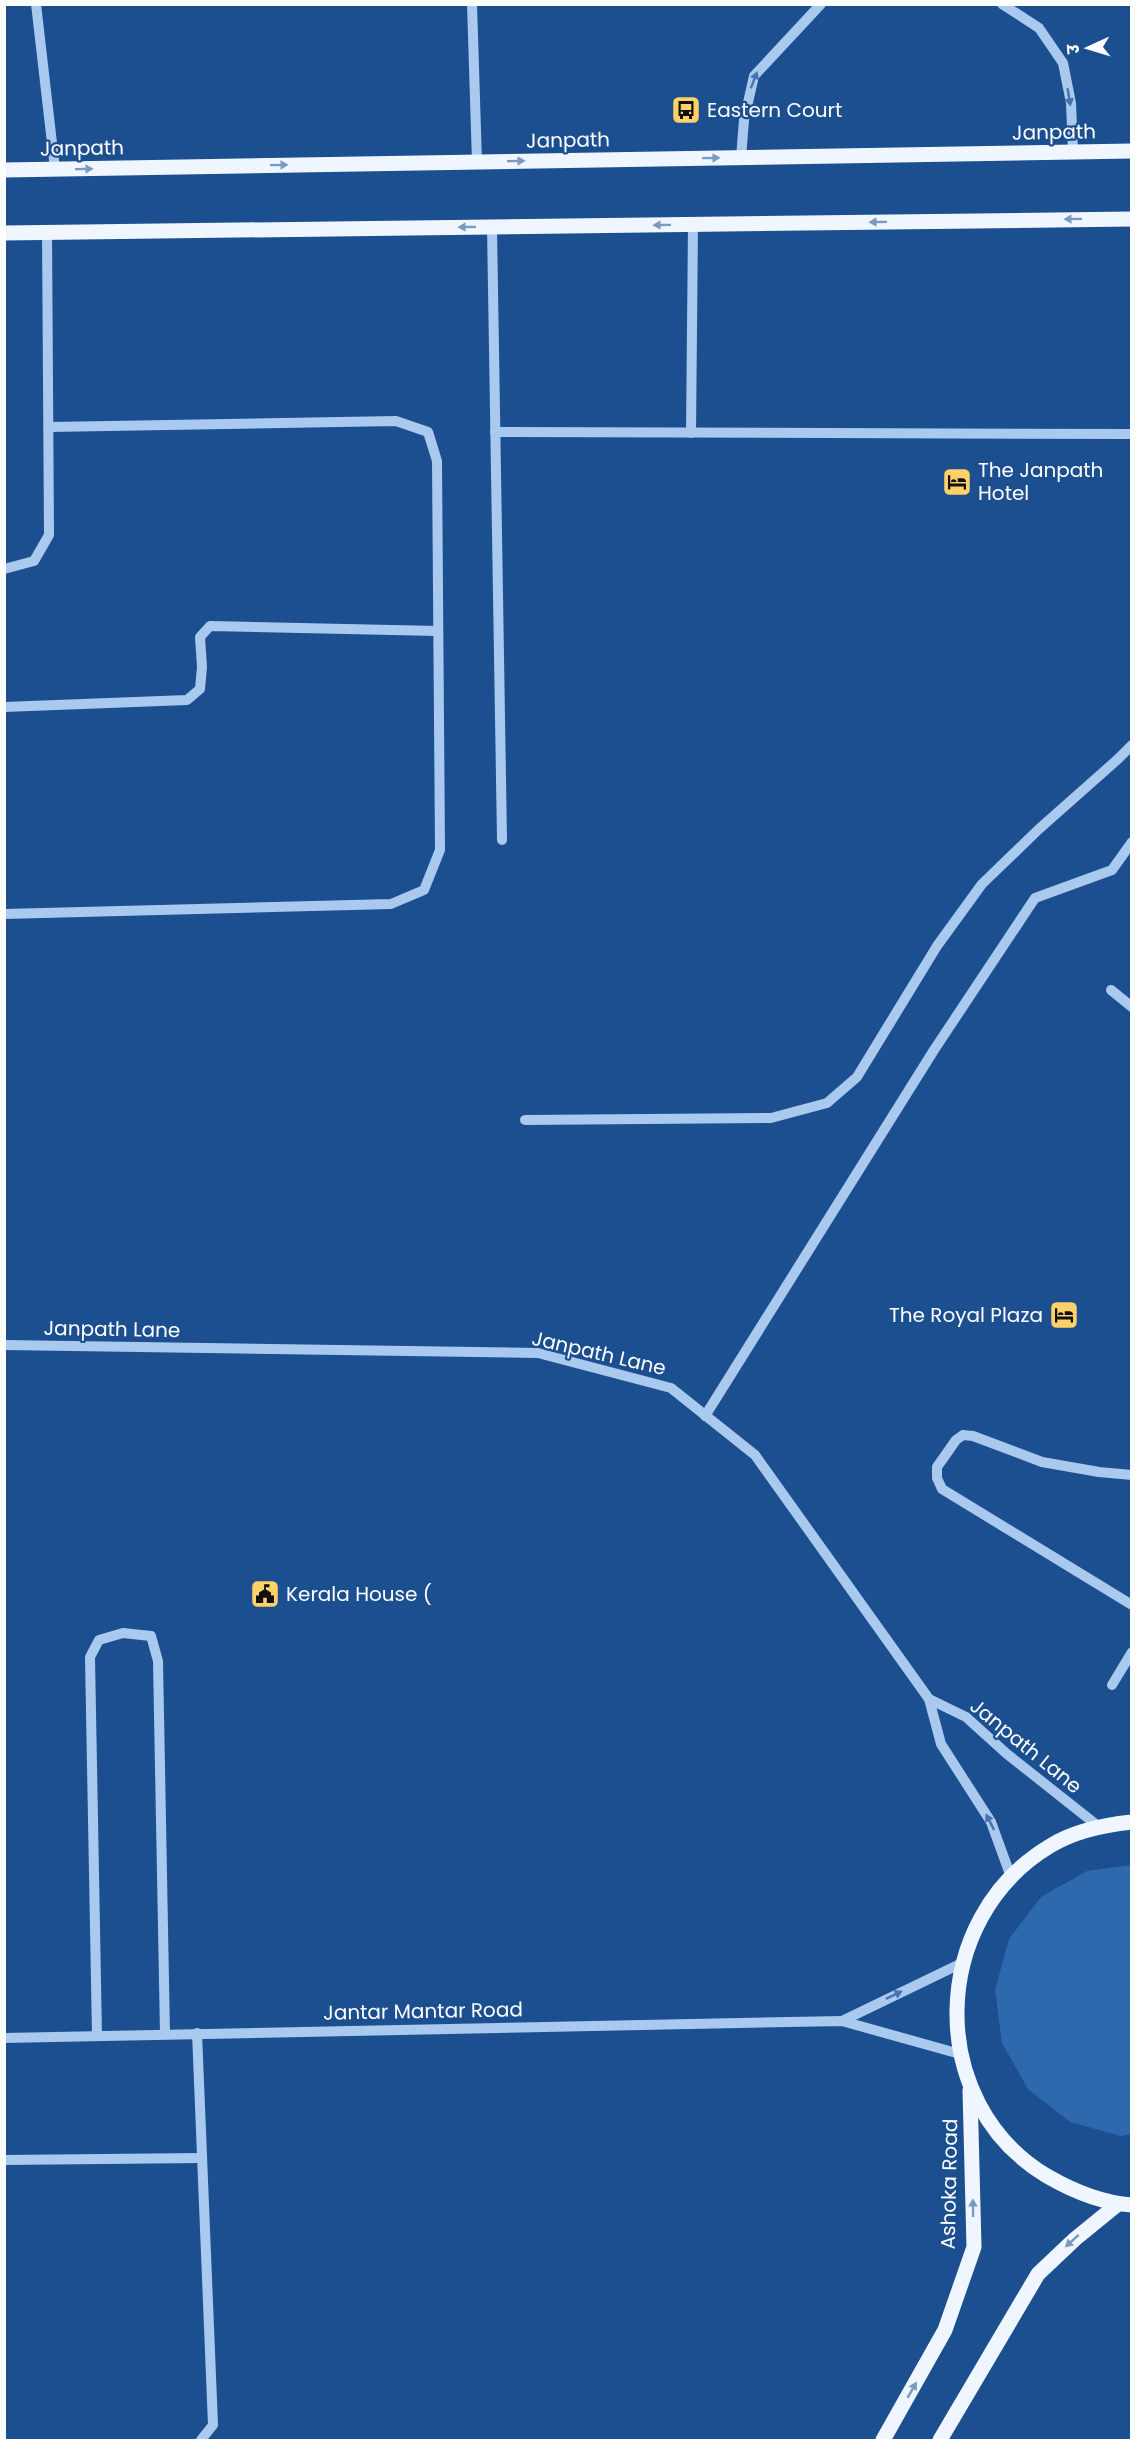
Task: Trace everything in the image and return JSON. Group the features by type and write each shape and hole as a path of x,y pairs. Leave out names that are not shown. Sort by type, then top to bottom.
{"main road":[{"name":"Janpath","path":"4,170 1131,151"},
{"path":"4,233 1131,219"},
{"path":"1125,2205 1071,2190 1029,2165 995,2131 970,2088 960,2054 955,2008 962,1963 981,1917 1011,1877 1050,1846 1098,1826 1131,1822"},
{"name":"Ashoka Road","path":"883,2440 945,2330 974,2247 970,2088"},
{"path":"940,2440 1038,2274 1074,2239 1125,2205"}],"street":[{"path":"36,4 55,169"},
{"path":"472,4 477,162"},
{"path":"741,158 744,120 754,76 821,4"},
{"path":"1002,4 1040,28 1063,63 1071,103 1073,153"},
{"path":"691,433 693,224"},
{"path":"492,227 502,840"},
{"path":"4,569 34,561 49,536 47,232"},
{"path":"4,914 390,904 424,890 440,850 437,461 428,432 396,421 48,427"},
{"path":"495,432 1131,434"},
{"path":"4,707 186,700 200,689 202,667 200,637 210,626 438,631"},
{"path":"525,1120 771,1118 827,1102 857,1077 937,946 982,884 1131,745"},
{"path":"705,1416 934,1050 1035,898 1112,870 1131,842"},
{"path":"1111,990 1131,1007"},
{"name":"Janpath Lane","path":"4,1345 538,1353 671,1388 755,1455 929,1699 940,1744 992,1822 1011,1877"},
{"path":"1131,1475 1042,1462 973,1436 963,1435 956,1440 937,1467 937,1478 942,1489 1131,1605"},
{"path":"97,2036 90,1658 99,1640 123,1633 151,1636 158,1661 165,2034"},
{"path":"1112,1684 1131,1652"},
{"name":"Janpath Lane","path":"929,1699 966,1717 1007,1754 1098,1826"},
{"name":"Jantar Mantar Road","path":"842,2020 962,1963"},
{"name":"Jantar Mantar Road","path":"4,2038 842,2020 960,2054"},
{"path":"197,2033 213,2425 201,2440"},
{"path":"4,2160 202,2158"}],"shaded area":[{"path":"1131,1865 1132,2134 1121,2136 1070,2122 1028,2089 1002,2043 995,1990 1009,1939 1041,1897 1087,1871"}],"place":[{"name":"Eastern Court","path":"686,110"},
{"name":"The Janpath Hotel","path":"957,482"},
{"name":"The Royal Plaza","path":"1064,1315"},
{"name":"Kerala House (","path":"265,1594"}]}
